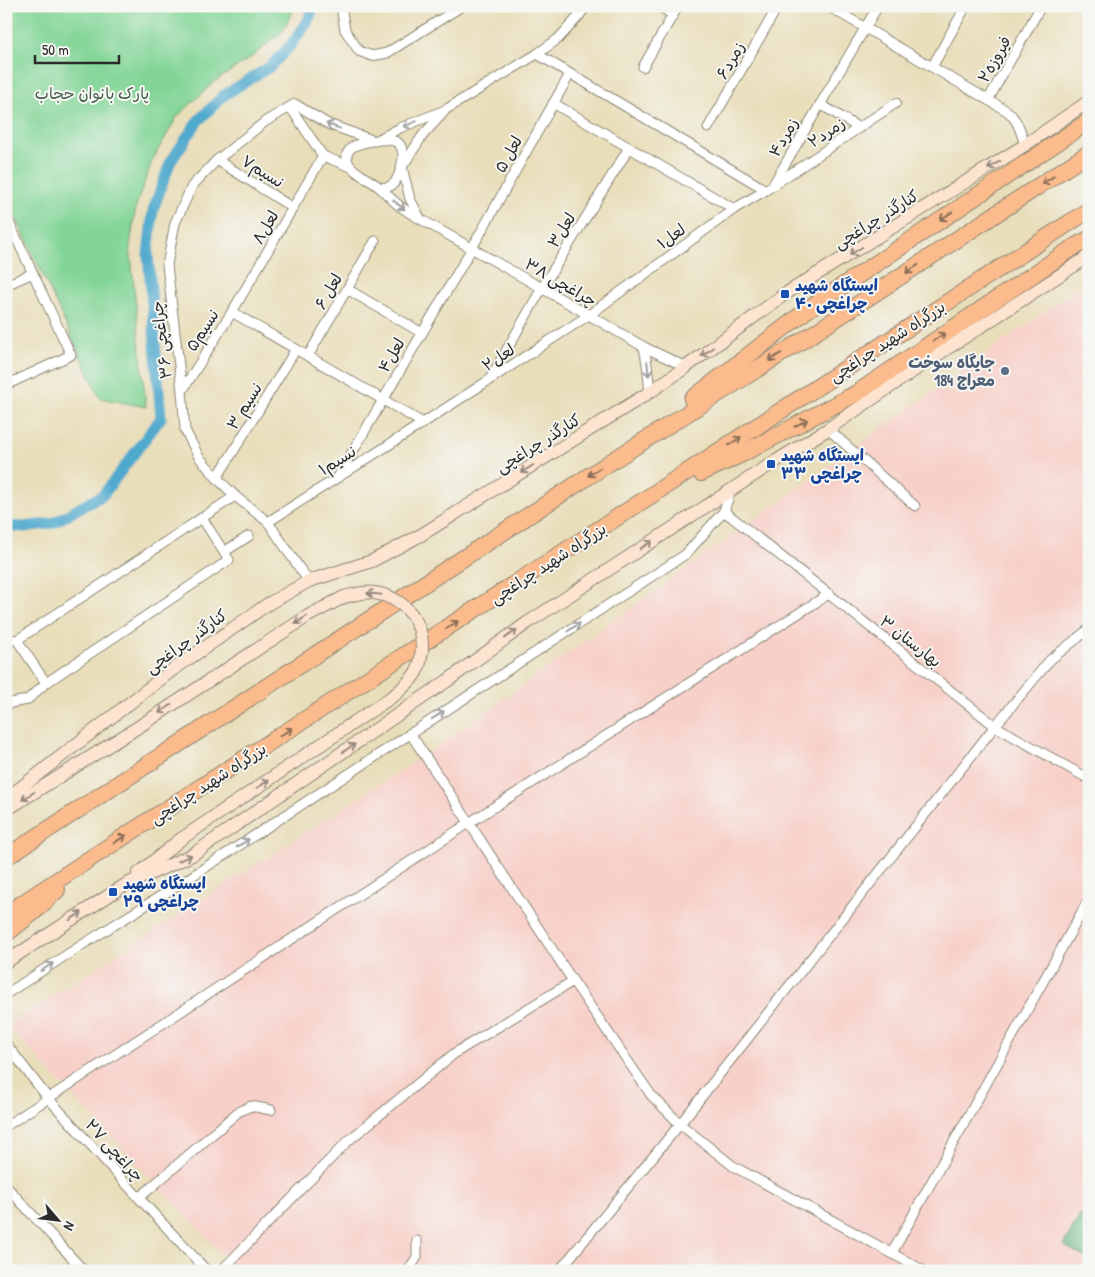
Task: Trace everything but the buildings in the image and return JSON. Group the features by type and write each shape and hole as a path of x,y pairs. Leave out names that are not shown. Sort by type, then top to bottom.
{"highway":[{"path":"612,461 811,307 1089,121"},
{"path":"6,857 612,461 811,335 1089,153"},
{"name":"بزرگراه شهید چراغچی","path":"6,914 1089,210"},
{"path":"647,498 742,454 857,392 1074,247 1089,239"},
{"path":"6,848 47,830"},
{"path":"6,934 35,911 88,860"}],"main road":[{"path":"1064,119 1089,101"},
{"name":"کنارگذر چراغچی","path":"6,799 171,670 268,604 309,581 372,561 421,535 650,392 785,294 1064,119 1089,113"},
{"path":"125,885 192,855 447,681 527,622 828,429 1089,255"},
{"path":"6,810 143,724 308,616 344,597 373,592 400,602 414,616 420,631 421,657 418,668 411,680 396,694 181,839 125,885 6,962"}],"street":[{"path":"342,12 345,30 359,51 372,56 387,53 462,6"},
{"path":"293,105 328,124 375,141 400,128 445,110 537,54 558,39 586,6"},
{"path":"643,67 676,10 659,6"},
{"name":"زمرد۶","path":"708,128 778,6"},
{"path":"828,6 1007,111 1020,126 1025,145"},
{"name":"زمرد۴","path":"769,188 878,6"},
{"path":"932,67 966,6"},
{"name":"فیروزه۲","path":"988,100 1041,6"},
{"path":"537,54 769,188"},
{"name":"لعل ۵","path":"472,248 570,74"},
{"path":"553,103 734,209"},
{"name":"زمرد۲","path":"769,188 896,103"},
{"path":"820,104 859,128"},
{"path":"293,105 323,156 351,167 379,187 386,188 397,180 402,167 403,150 400,145 390,140 355,144 348,151 347,159 351,167"},
{"name":"چراغچی ۳۶","path":"293,105 266,121 217,160 192,186 175,222 167,265 182,390 184,430 199,456 217,478 235,496 268,522 309,581"},
{"path":"422,220 410,199 402,167 422,135 445,110"},
{"name":"لعل۳","path":"488,381 542,288 629,148"},
{"name":"لعل۸","path":"232,312 323,156"},
{"name":"نسیم۷","path":"217,160 293,208"},
{"name":"چراغچی ۳۸","path":"379,187 397,204 422,220 644,347 686,367"},
{"name":"لعل۱","path":"589,315 734,209 769,188"},
{"path":"6,216 71,355 6,385"},
{"name":"لعل ۶","path":"308,356 375,241"},
{"name":"لعل۴","path":"337,478 472,248"},
{"path":"6,284 33,272"},
{"path":"347,289 422,333"},
{"path":"232,312 423,423"},
{"name":"نسیم۵","path":"182,390 232,312"},
{"name":"لعل۲","path":"423,423 589,315"},
{"path":"644,347 650,392"},
{"name":"نسیم ۳","path":"217,478 296,349"},
{"name":"نسیم۱","path":"268,522 423,423"},
{"path":"828,429 916,506"},
{"path":"6,994 180,884 686,554 724,511 732,490"},
{"path":"6,639 17,640 235,496"},
{"name":"بهارستان ۳","path":"724,511 995,726 1089,779"},
{"path":"8,702 27,700 46,683 229,560 202,518"},
{"path":"224,552 249,536"},
{"path":"6,1126 469,823 829,594"},
{"path":"559,1271 680,1124 995,726 1050,660 1089,629"},
{"path":"17,640 46,683"},
{"path":"410,733 573,981 651,1095 680,1124 733,1166 924,1271"},
{"path":"892,1253 1089,899"},
{"path":"220,1271 348,1141 447,1059 573,981"},
{"name":"چراغچی ۲۷","path":"6,1044 48,1098 207,1271"},
{"path":"139,1198 238,1112 251,1106 271,1110"},
{"path":"6,1186 84,1271"},
{"path":"408,1271 417,1257 417,1241"}],"shaded area":[{"path":"1089,280 1089,1271 238,1271 7,1026 434,749"}],"green space":[{"name":"پارک بانوان حجاب","path":"6,6 295,6 283,31 253,56 214,82 177,117 152,161 136,206 130,246 146,407 100,398 6,196"},
{"path":"1089,1200 1089,1260 1063,1245"}],"waterway":[{"path":"6,526 24,527 53,523 103,495 161,418 148,254 153,210 170,163 197,122 223,96 271,66 290,46 307,23 314,6"}],"place":[{"name":"ایستگاه شهید چراغچی ۴۰","path":"785,294"},
{"name":"جایگاه سوخت 184 معراج","path":"1005,371"},
{"name":"ایستگاه شهید چراغچی ۳۳","path":"771,464"},
{"name":"ایستگاه شهید چراغچی ۲۹","path":"113,892"}]}
